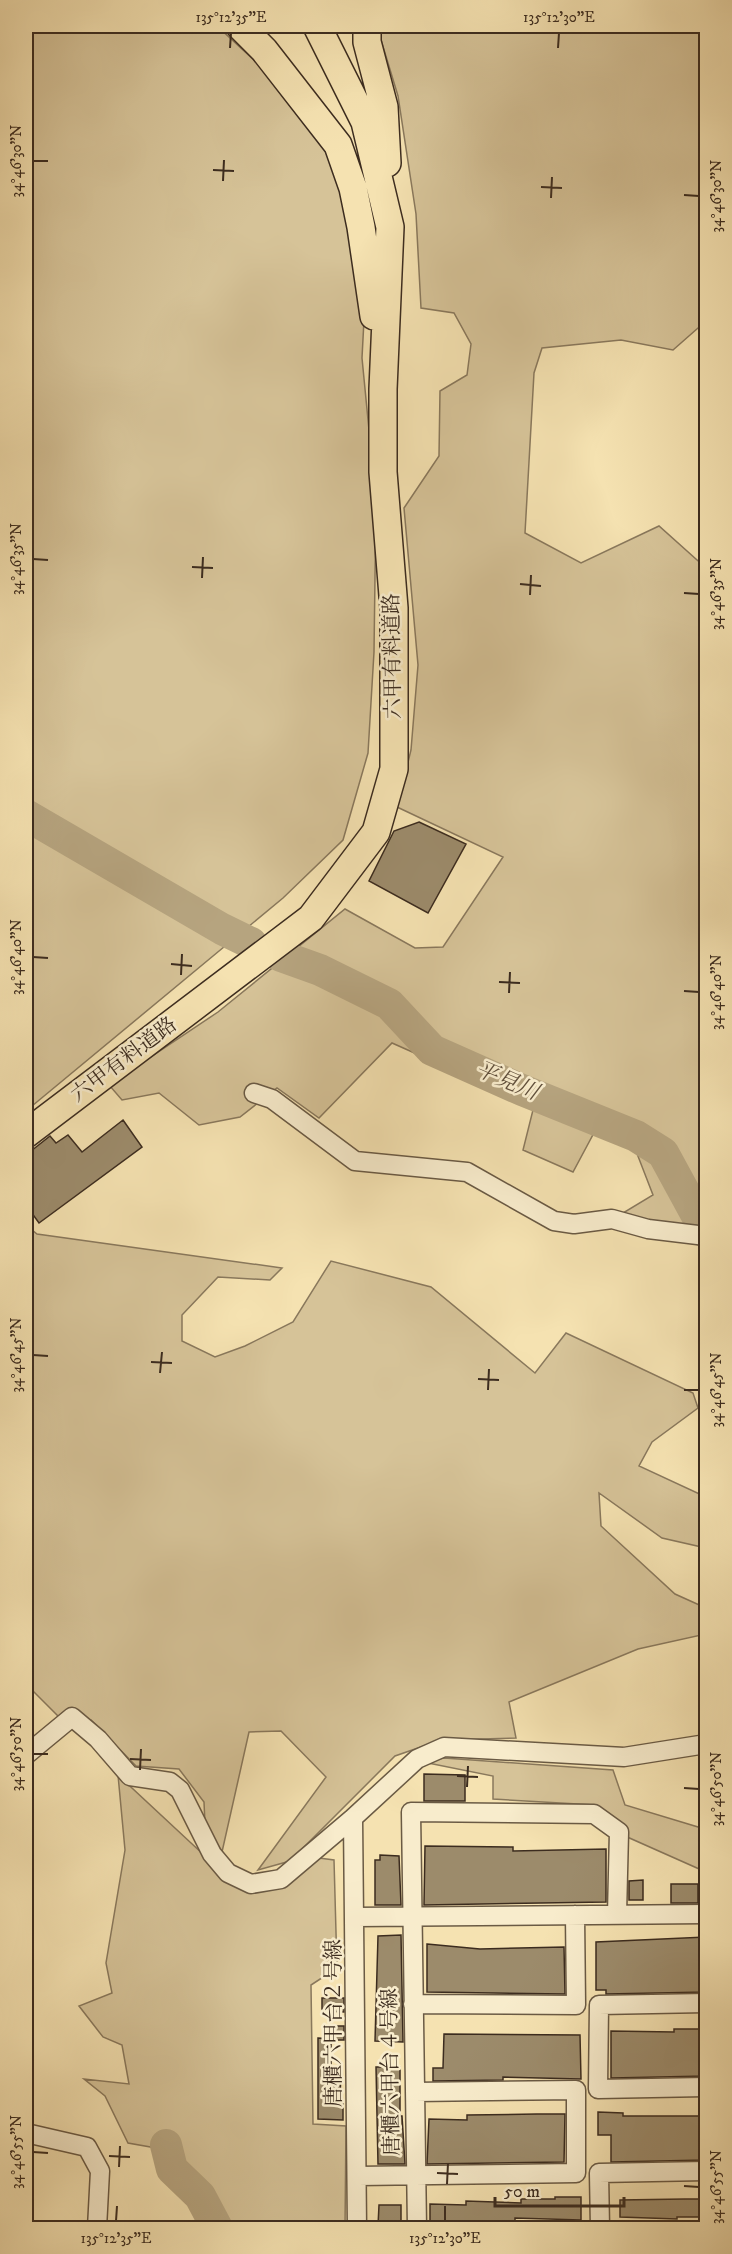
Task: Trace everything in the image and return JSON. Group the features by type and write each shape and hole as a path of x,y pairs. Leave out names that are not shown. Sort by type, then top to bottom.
{"main road":[{"path":"240,26 264,50 338,145 352,188 361,227 383,389"},
{"name":"六甲有料道路","path":"26,1134 311,918 376,832 394,769 394,608 383,472 383,389 390,227 365,122 317,26"},
{"path":"367,26 367,42 384,107 390,227"}],"street":[{"path":"254,1093 272,1099 354,1161 466,1172 554,1221 574,1224 612,1219 648,1229 704,1236"},
{"path":"26,1755 72,1716 98,1739 130,1776 170,1782 180,1790 212,1854 228,1873 251,1884 281,1879 353,1818 417,1759 444,1748 624,1757 706,1744"},
{"name":"唐櫃六甲台４号線","path":"417,2229 411,1812 594,1814 619,1832 617,1914"},
{"name":"唐櫃六甲台２号線","path":"353,1818 356,1917 357,2229"},
{"path":"356,1917 706,1914"},
{"path":"413,2004 576,2005 575,1915"},
{"path":"706,2003 599,2005 598,2089 706,2087"},
{"path":"358,2176 576,2173 576,2090 415,2092"},
{"path":"26,2133 87,2146 100,2171 97,2229"},
{"path":"600,2229 599,2173 706,2171"}],"shaded area":[{"path":"26,26 217,26 292,95 337,154 366,282 362,358 376,502 374,652 368,753 343,840 283,898 26,1111"},
{"path":"379,26 706,26 706,321 673,350 621,340 542,348 534,373 525,533 581,563 659,526 706,568 706,1240 618,1216 653,1195 636,1151 595,1131 573,1172 523,1150 534,1106 392,1043 319,1118 277,1088 240,1117 199,1125 159,1093 122,1100 109,1085 218,1012 345,909 415,948 443,947 503,857 397,807 411,750 418,665 404,508 439,456 440,391 467,375 471,344 454,313 421,308 416,214 398,96 378,30"},
{"path":"26,1225 37,1234 282,1268 270,1280 218,1277 182,1315 182,1341 215,1357 245,1346 293,1322 331,1261 431,1287 535,1373 566,1333 693,1393 698,1408 652,1442 639,1466 706,1497 706,1548 662,1538 599,1493 601,1526 675,1594 706,1608 706,1634 638,1649 509,1702 516,1738 441,1740 395,1756 290,1861 258,1870 326,1777 281,1731 249,1732 222,1852 205,1824 204,1802 179,1769 136,1766 91,1720 59,1717 26,1684"},
{"path":"444,1758 613,1770 625,1805 698,1827 706,1833 706,1872 625,1836 595,1805 493,1799 493,1776 423,1762"},
{"path":"118,1775 220,1870 258,1889 319,1858 334,1860 337,1968 311,1985 313,2124 346,2126 345,2228 223,2228 222,2222 196,2183 174,2162 156,2148 128,2143 105,2096 84,2079 129,2084 122,2045 103,2037 79,2006 112,1993 106,1963 125,1850"}],"building":[{"path":"419,822 466,844 428,913 369,881 394,831"},
{"path":"123,1120 142,1147 39,1223 26,1205 26,1155 50,1136 56,1143 68,1135 82,1152"},
{"path":"424,1774 465,1775 465,1801 424,1801"},
{"path":"425,1846 513,1847 513,1851 606,1849 606,1902 424,1905"},
{"path":"380,1855 399,1856 401,1905 375,1905 375,1860 380,1860"},
{"path":"643,1880 643,1900 629,1900 629,1881"},
{"path":"671,1884 698,1884 698,1903 671,1903"},
{"path":"401,1935 403,2042 375,2041 378,1936"},
{"path":"706,1937 706,1992 606,1994 606,1990 596,1990 596,1942"},
{"path":"427,1944 480,1949 564,1947 565,1994 427,1992"},
{"path":"322,1998 344,1998 344,2012 322,2011"},
{"path":"332,2026 344,2026 344,2040 331,2040"},
{"path":"674,2029 706,2029 706,2076 611,2078 611,2031 674,2032"},
{"path":"444,2034 580,2035 581,2079 503,2077 503,2080 433,2081 433,2068 443,2068"},
{"path":"318,2038 331,2039 331,2066 341,2066 340,2103 343,2103 343,2120 318,2119"},
{"path":"376,2067 400,2067 400,2116 402,2116 405,2164 378,2164"},
{"path":"598,2112 623,2113 623,2116 706,2116 706,2160 611,2162 611,2135 598,2135"},
{"path":"565,2114 564,2162 427,2164 429,2119 467,2120 467,2115"},
{"path":"555,2197 581,2197 581,2220 515,2218 515,2221 457,2221 457,2227 430,2227 430,2204 466,2205 466,2201 521,2203 521,2199 555,2199"},
{"path":"706,2199 706,2217 677,2217 677,2219 620,2217 620,2200"},
{"path":"379,2205 401,2205 401,2226 378,2226"}],"waterway":[{"name":"平見川","path":"26,815 222,929 251,943"},
{"name":"平見川","path":"281,956 320,970 389,1004 432,1050 522,1090 636,1136 663,1153 706,1232"},
{"path":"166,2145 172,2169 200,2196 217,2228"}]}
